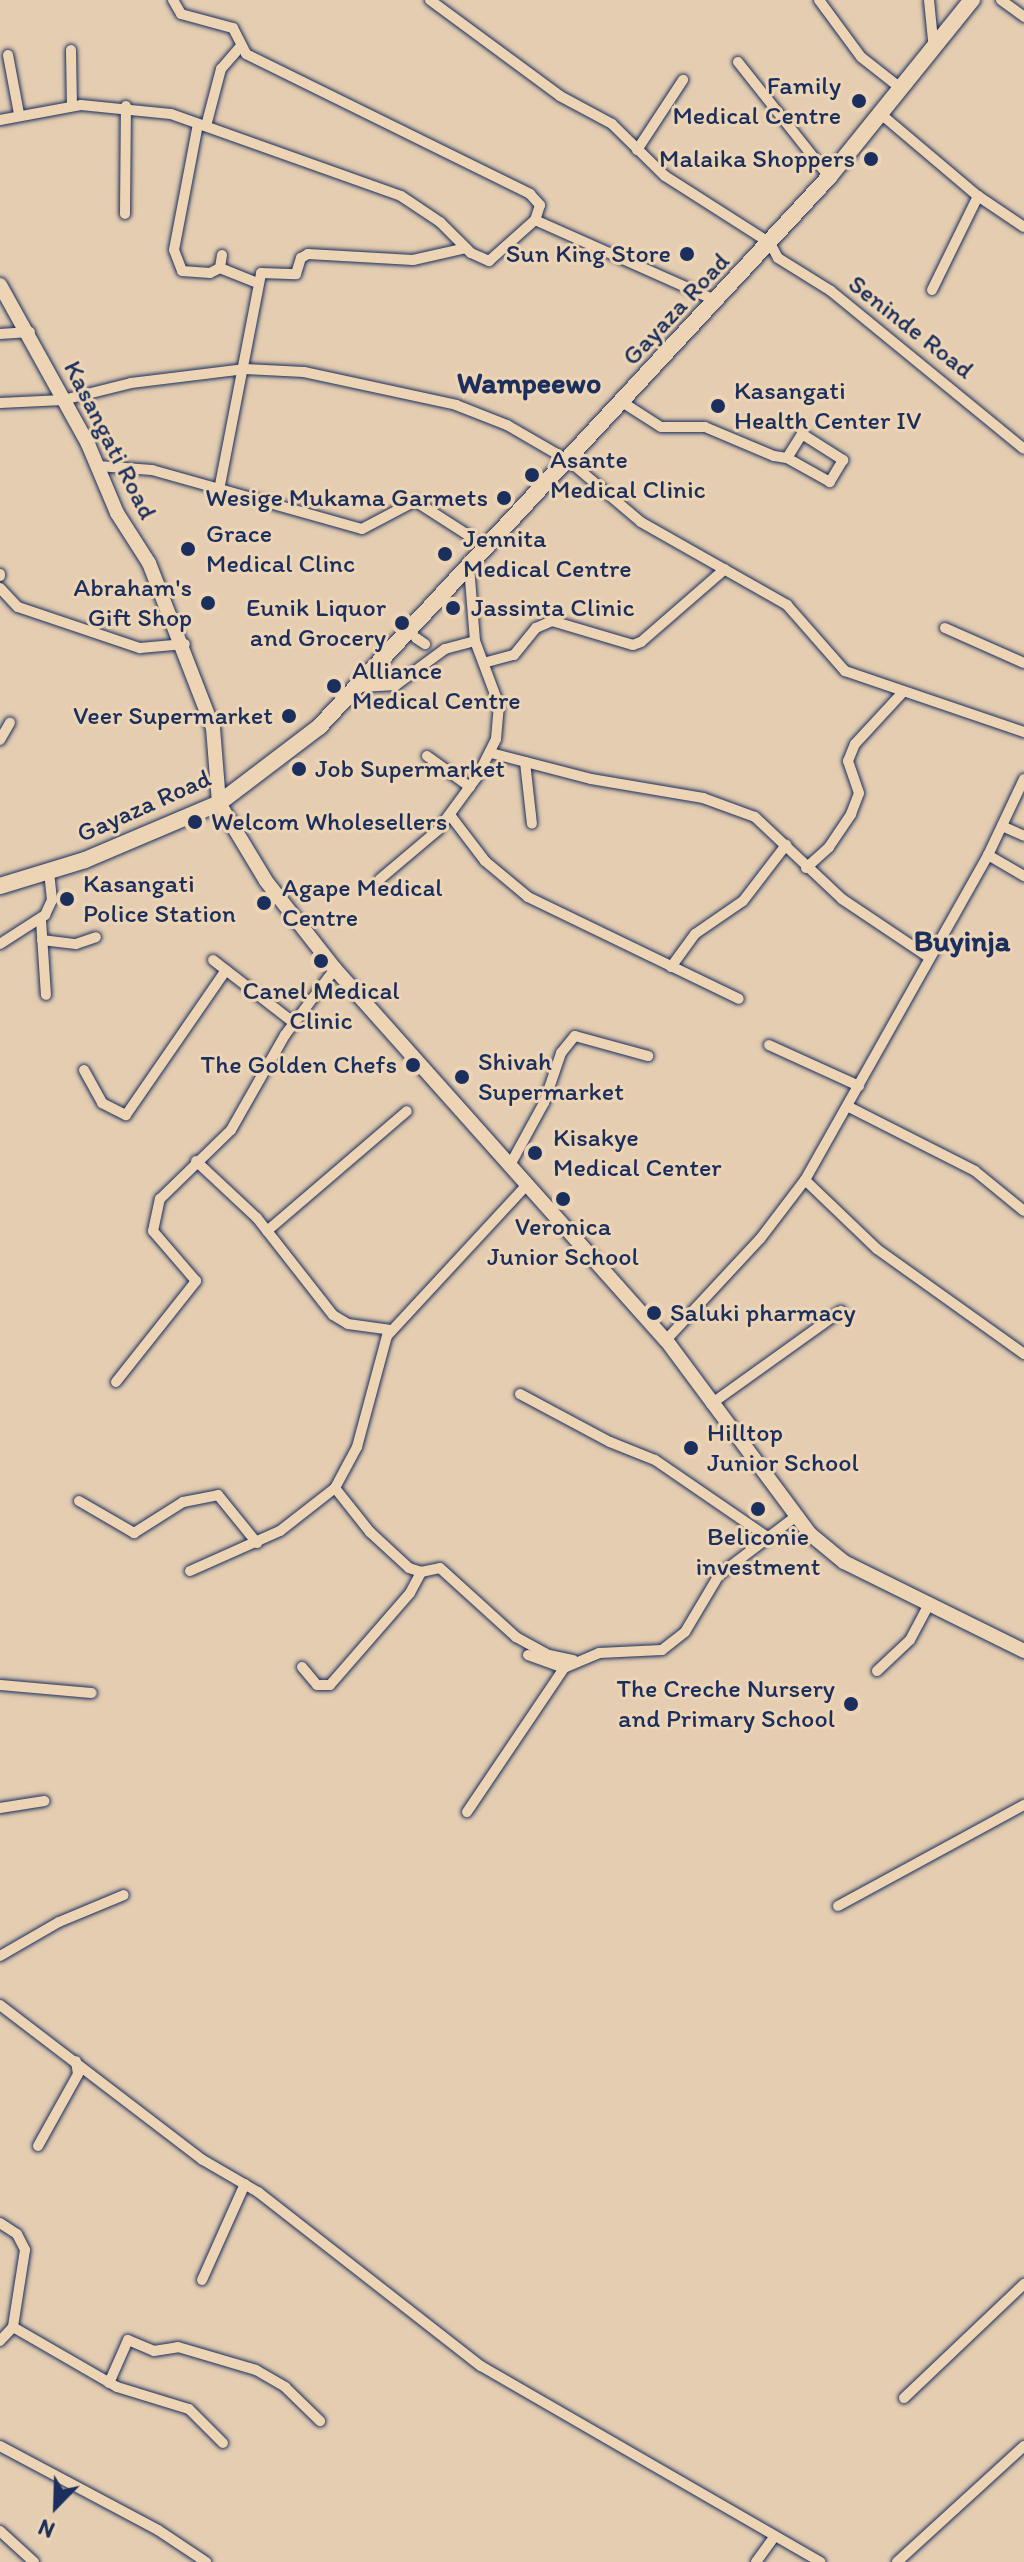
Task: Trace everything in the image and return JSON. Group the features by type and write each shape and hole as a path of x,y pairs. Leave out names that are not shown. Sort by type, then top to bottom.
{"main road":[{"name":"Gayaza Road","path":"0,886 49,871 219,803 299,744 359,687 770,243 903,90 972,0"}],"street":[{"path":"0,120 72,106 126,106 202,125 401,196 440,222 481,259 496,260 514,235 535,220 540,205 530,194 239,48 233,28 181,14 173,0"},
{"name":"Seninde Road","path":"430,0 560,96 612,124 637,150 690,194 770,243 778,258 831,291 1024,449"},
{"path":"819,0 861,57 903,90"},
{"path":"929,0 934,50"},
{"path":"1001,0 1024,17"},
{"path":"239,48 221,69 202,125 174,250 182,271 220,268 255,282"},
{"path":"71,50 72,106"},
{"path":"8,55 19,114"},
{"path":"738,62 829,177"},
{"path":"637,150 683,80"},
{"path":"125,214 126,106"},
{"path":"882,115 978,196 1024,227"},
{"path":"932,290 978,196"},
{"path":"535,220 717,301"},
{"path":"219,490 245,369 255,282 266,271 296,274 301,258 308,254 413,260 466,248"},
{"path":"220,268 222,255"},
{"name":"Kasangati Road","path":"0,285 30,332 185,644 213,728 219,803"},
{"path":"0,334 30,332"},
{"path":"0,403 63,400 131,383 245,369 304,372 456,405 507,425 569,461 641,522 787,605 845,671 1024,732"},
{"path":"622,402 661,427 705,427 748,449 787,458 830,482 843,460 802,434 787,458"},
{"path":"98,466 152,470 362,529 415,501 471,537"},
{"path":"380,879 450,815 491,753 500,721 487,662 475,641 469,566"},
{"path":"487,662 514,655 536,628 552,621 633,645 641,642 725,569"},
{"path":"0,588 18,607 140,648 185,644"},
{"path":"945,628 1024,663"},
{"path":"359,687 396,685 445,649 475,641"},
{"path":"806,868 829,847 851,814 859,793 848,761 855,744 903,692"},
{"path":"0,740 10,723"},
{"path":"491,753 703,798 755,817 806,868 927,956"},
{"path":"427,756 470,787"},
{"path":"525,762 532,824"},
{"path":"666,1340 760,1239 805,1180 849,1107 927,956 988,855 1024,779"},
{"path":"219,803 266,881 335,969 666,1340 795,1517 844,1562 1024,1651"},
{"path":"450,815 485,861 528,897 739,999"},
{"path":"1002,826 1024,836"},
{"path":"671,967 695,934 743,901 786,845"},
{"path":"988,855 1024,876"},
{"path":"0,944 41,920 52,900 49,871"},
{"path":"41,920 46,995"},
{"path":"42,940 76,944 96,937"},
{"path":"213,960 293,1022"},
{"path":"116,1382 194,1288 195,1276 158,1238 153,1219 160,1199 245,1110 293,1022 335,969"},
{"path":"84,1070 102,1103 126,1115 226,970"},
{"path":"510,1165 544,1103 561,1053 575,1036 648,1056"},
{"path":"769,1045 859,1086"},
{"path":"849,1107 975,1171 1024,1211"},
{"path":"267,1231 407,1111"},
{"path":"196,1161 267,1231 333,1315 348,1324 391,1330"},
{"path":"805,1180 877,1249 1024,1354"},
{"path":"190,1571 257,1543 335,1488 357,1447 374,1369 391,1330 528,1184"},
{"path":"711,1404 841,1311"},
{"path":"520,1394 610,1442 655,1460 769,1538"},
{"path":"335,1488 370,1532 421,1572 440,1568 516,1637 568,1664"},
{"path":"79,1501 134,1533 183,1502 218,1495 257,1543"},
{"path":"528,1655 568,1664 599,1653 662,1650 685,1632 719,1575 795,1517"},
{"path":"302,1667 317,1685 330,1685 410,1593 421,1572"},
{"path":"877,1671 910,1640 928,1606"},
{"path":"467,1812 568,1664"},
{"path":"0,1685 92,1693"},
{"path":"0,1808 44,1801"},
{"path":"838,1906 1024,1805"},
{"path":"0,1956 59,1922 124,1895"},
{"path":"0,2005 203,2160 245,2184 481,2366 820,2562"},
{"path":"38,2146 78,2074 76,2061"},
{"path":"202,2280 245,2184"},
{"path":"0,2223 17,2234 25,2250 13,2327 0,2341"},
{"path":"904,2398 1024,2284"},
{"path":"13,2327 109,2383 189,2409 223,2443"},
{"path":"109,2383 128,2340 154,2351 178,2347 256,2370 285,2387 320,2421"},
{"path":"0,2446 158,2530 206,2562"},
{"path":"897,2562 1024,2446"},
{"path":"0,2531 34,2562"},
{"path":"756,2562 775,2536"}],"place":[{"name":"Family Medical Centre","path":"859,101"},
{"name":"Malaika Shoppers","path":"871,159"},
{"name":"Sun King Store","path":"687,254"},
{"name":"Kasangati Health Center IV","path":"718,406"},
{"name":"Asante Medical Clinic","path":"532,475"},
{"name":"Wesige Mukama Garmets","path":"504,498"},
{"name":"Grace Medical Clinc","path":"188,549"},
{"name":"Jennita Medical Centre","path":"445,554"},
{"name":"Abraham's Gift Shop","path":"208,603"},
{"name":"Jassinta Clinic","path":"453,608"},
{"name":"Eunik Liquor and Grocery","path":"402,623"},
{"name":"Alliance Medical Centre","path":"334,686"},
{"name":"Veer Supermarket","path":"289,716"},
{"name":"Job Supermarket","path":"299,769"},
{"name":"Welcom Wholesellers","path":"195,822"},
{"name":"Kasangati Police Station","path":"67,899"},
{"name":"Agape Medical Centre","path":"264,903"},
{"name":"Canel Medical Clinic","path":"321,961"},
{"name":"The Golden Chefs","path":"413,1065"},
{"name":"Shivah Supermarket","path":"462,1077"},
{"name":"Kisakye Medical Center","path":"535,1153"},
{"name":"Veronica Junior School","path":"563,1199"},
{"name":"Saluki pharmacy","path":"654,1313"},
{"name":"Hilltop Junior School","path":"691,1448"},
{"name":"Beliconie investment","path":"758,1509"},
{"name":"The Creche Nursery and Primary School","path":"851,1704"}],"district":[{"name":"Wampeewo","path":"529,383"},
{"name":"Buyinja","path":"962,941"}]}
